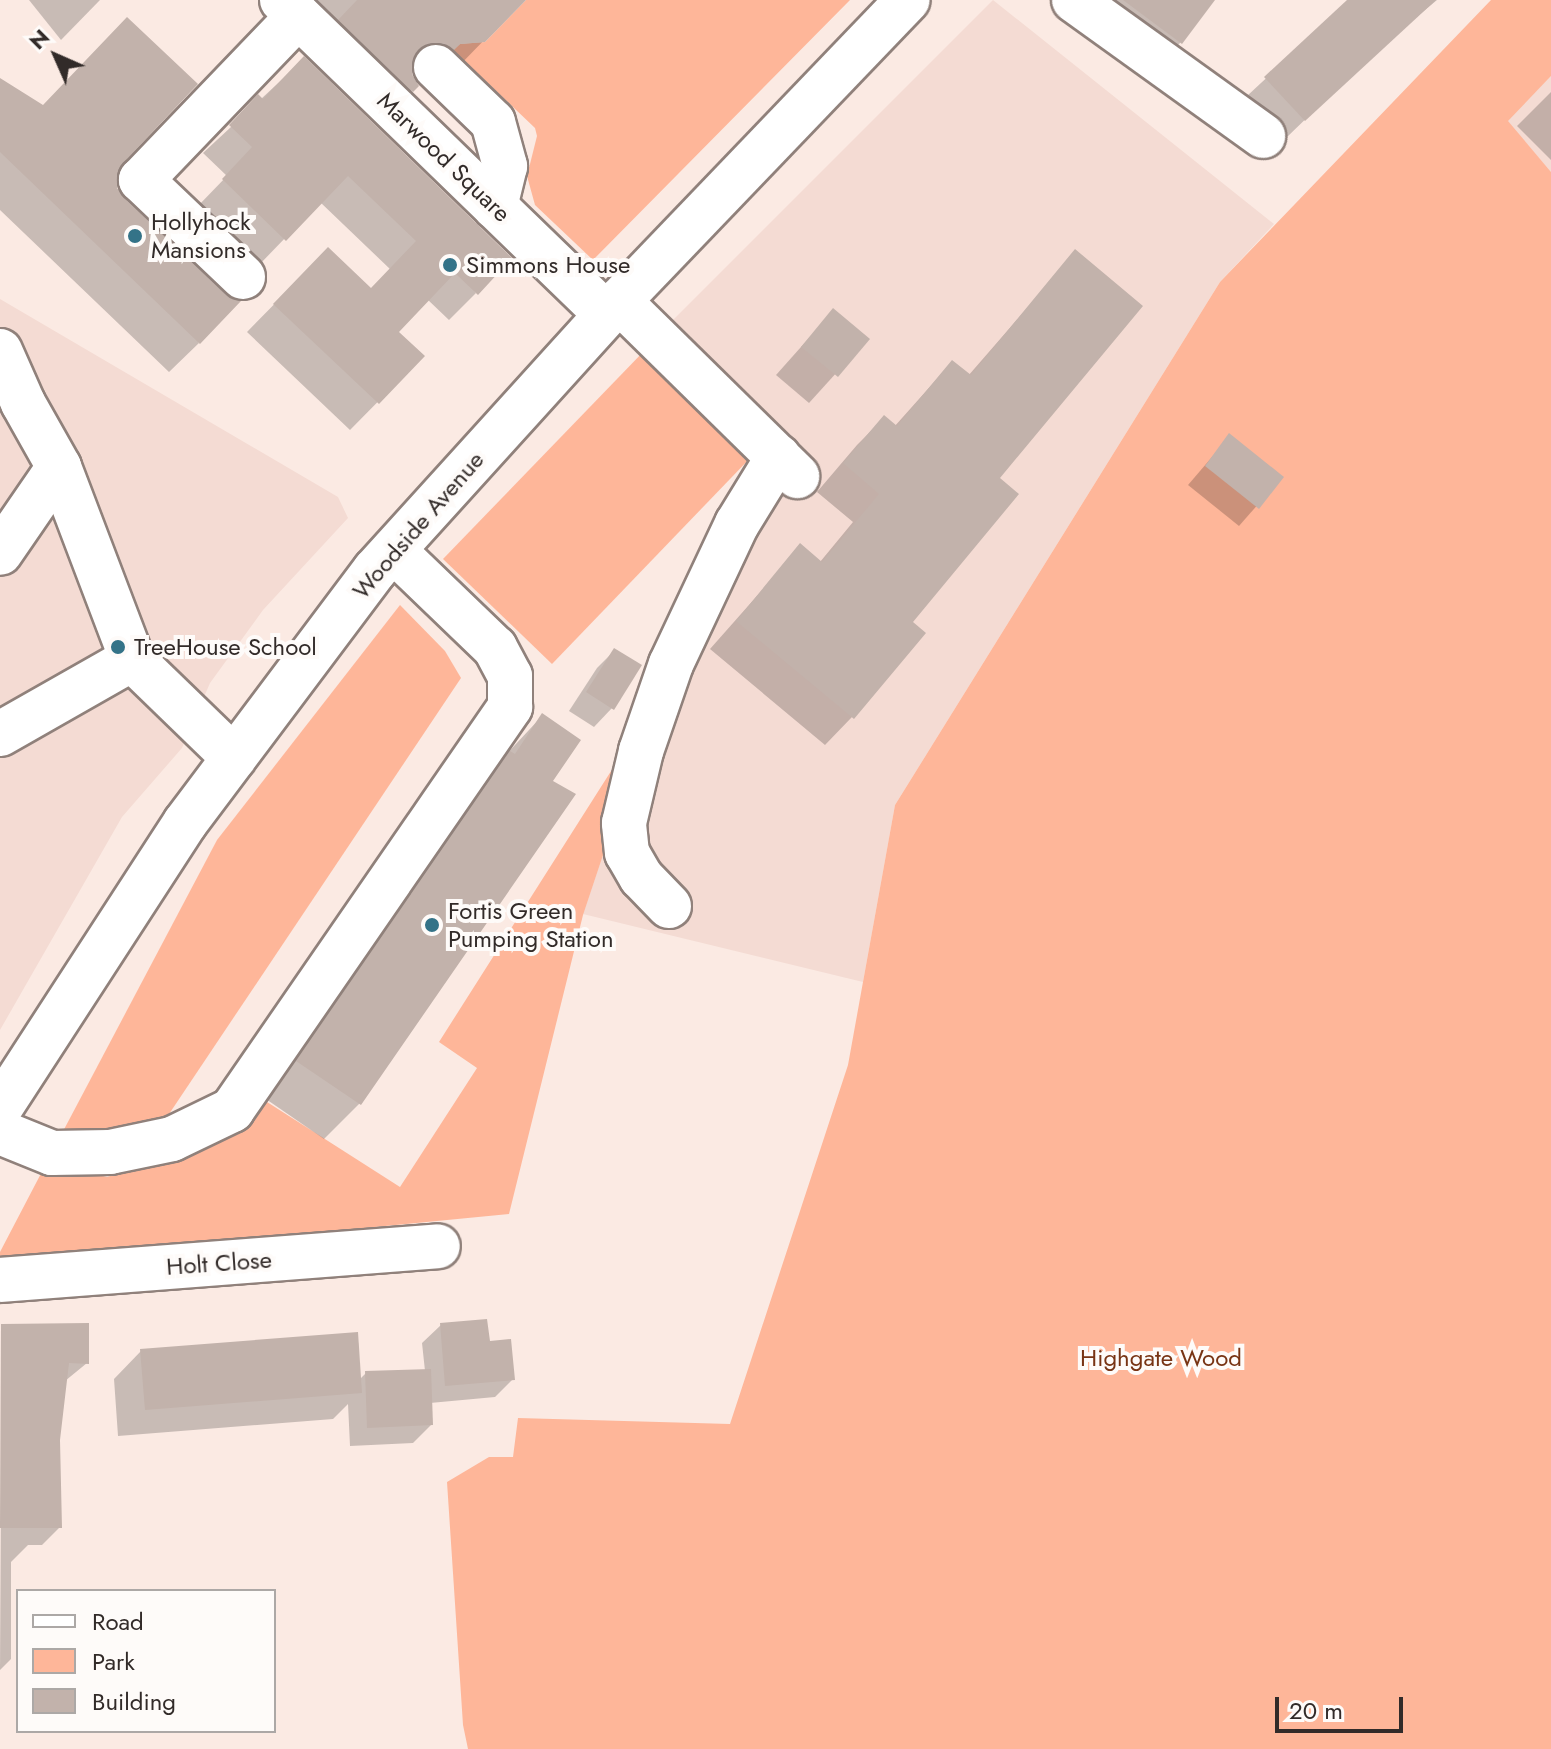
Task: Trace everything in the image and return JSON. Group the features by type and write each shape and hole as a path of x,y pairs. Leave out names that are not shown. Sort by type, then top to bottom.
{"street":[{"name":"Woodside Avenue","path":"0,1108 185,823 393,550 612,308 908,0"},
{"path":"1074,0 1263,136"},
{"name":"Marwood Square","path":"290,8 495,207 788,466 737,524 671,664 641,751 624,823 627,853 641,877 669,906"},
{"path":"243,277 141,180 290,8"},
{"path":"436,67 493,122 505,166 495,207"},
{"path":"0,351 23,403 59,467 132,659 234,758"},
{"path":"0,553 59,467"},
{"path":"0,1132 52,1153 110,1152 172,1139 232,1110 510,707 510,676 495,648 393,550"},
{"path":"0,734 132,659"},
{"name":"Holt Close","path":"0,1280 438,1246"}],"shaded area":[{"path":"993,0 1274,224 1220,282 895,805 863,982 583,914 653,705 755,453 656,337"},
{"path":"1551,76 1551,172 1507,121"},
{"name":"TreeHouse School","path":"0,299 338,497 348,518 263,610 210,683 182,748 122,817 0,1030"}],"green space":[{"path":"526,0 850,0 593,260 535,205 527,176 537,136 535,128 453,50 460,44 485,42"},
{"name":"Highgate Wood","path":"1491,0 1551,0 1551,76 1508,121 1551,172 1551,1749 468,1749 463,1725 447,1482 489,1457 513,1457 518,1418 730,1424 848,1065 895,805 1220,282"},
{"path":"646,349 756,452 552,664 443,559"},
{"path":"400,605 445,651 461,678 157,1132 60,1137 217,840"},
{"path":"653,705 583,915 509,1214 27,1261 0,1259 0,1252 47,1162 107,1177 183,1154 228,1134 267,1102 400,1187 477,1068 439,1042"}],"building":[{"path":"357,0 526,0 485,42 460,44 454,50 443,43 430,43 419,49 412,62 412,75 419,86 413,92 338,20"},
{"path":"1123,0 1215,0 1182,44"},
{"path":"1347,0 1436,0 1305,121 1264,77"},
{"name":"Hollyhock Mansions","path":"127,17 198,84 123,163 117,175 117,188 226,295 241,301 200,344 0,152 0,78 43,105"},
{"path":"304,56 512,258 478,295 455,273 399,332 425,356 379,404 273,304 328,247 371,288 416,241 348,176 286,241 222,179 252,147 229,125 258,94 263,99"},
{"path":"1075,249 1143,306 1000,478 1019,494 913,622 926,633 854,719 736,621 800,543 822,562 879,494 843,463 884,415 897,426 952,360 971,375"},
{"path":"833,308 870,339 838,377 801,347"},
{"path":"1229,433 1284,477 1259,509 1205,466"},
{"path":"614,648 642,665 614,710 586,692"},
{"name":"Fortis Green Pumping Station","path":"542,713 581,740 553,781 576,794 361,1105 296,1061 510,751 515,754"},
{"path":"487,1319 490,1341 511,1339 515,1380 445,1386 440,1323"},
{"path":"89,1323 89,1364 69,1363 60,1440 62,1528 0,1528 1,1324"},
{"path":"358,1332 362,1393 145,1410 140,1349"},
{"path":"431,1369 433,1425 367,1428 365,1371"}],"place":[{"name":"Hollyhock Mansions","path":"135,236"},
{"name":"Simmons House","path":"450,265"},
{"name":"TreeHouse School","path":"118,647"},
{"name":"Fortis Green Pumping Station","path":"432,925"}]}
